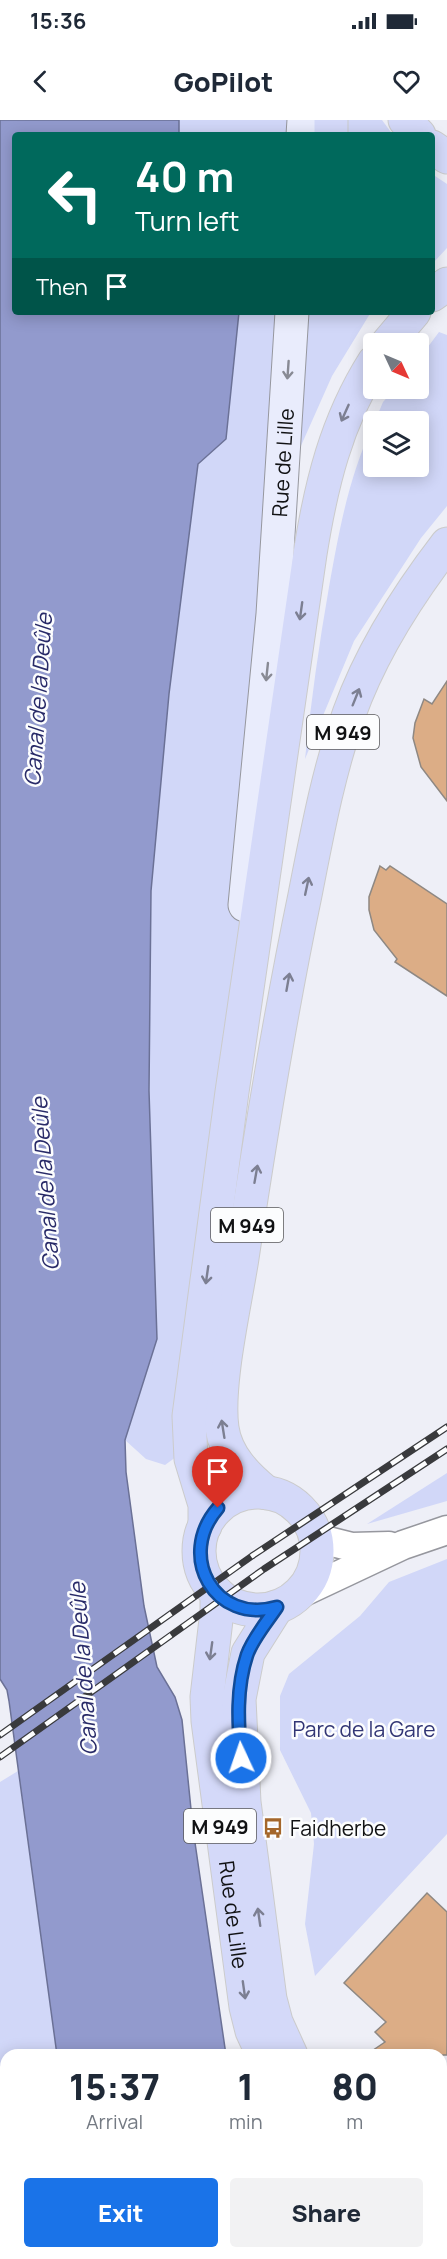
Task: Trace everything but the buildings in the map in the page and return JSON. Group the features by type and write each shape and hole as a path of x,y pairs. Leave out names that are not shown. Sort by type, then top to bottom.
{"main road":[{"path":"405,120 416,132"},
{"path":"435,294 447,284"},
{"path":"396,333 411,315"},
{"path":"232,1092 318,501 339,428 363,379"},
{"name":"M 949","path":"267,1492 251,1480 233,1457 226,1443 221,1414 224,1378 245,1237 295,943 331,771 349,713 364,677 396,618 447,544"},
{"name":"M 949","path":"205,1526 205,1505 191,1459 189,1416 232,1092"},
{"path":"267,1492 285,1498 301,1510 316,1538 317,1556 313,1572 288,1600 261,1610 230,1603 217,1593 206,1579 200,1561 200,1543 205,1526 226,1502 246,1493 267,1492"},
{"name":"Rue de Lille","path":"217,1593 207,1697 208,1721 217,1807 246,2007 252,2031 260,2049"},
{"name":"Rue de Lille","path":"288,1600 248,1653 239,1699 239,1735 244,1803 270,1999 276,2022 288,2049"}],"street":[{"name":"Rue de Lille","path":"232,1092 238,974 273,614 292,315"},
{"path":"288,1600 403,1545 447,1530"},
{"path":"316,1538 352,1547 403,1545"}],"green space":[{"path":"179,120 304,120 303,132 179,132"},
{"path":"348,120 382,120 391,132 348,132"},
{"path":"435,176 447,184 447,248 435,261"},
{"path":"239,315 292,315 232,1092 203,1182 176,1457 165,1465 146,1459 125,1440 131,1413 149,1091 151,891 169,694 198,464 226,439"},
{"path":"303,315 369,315 332,376 292,466"},
{"path":"439,332 447,335 447,506 421,538 354,641 305,759 329,587 341,524 363,448 363,477 429,477 429,411 379,411 386,399 429,399 429,346"},
{"path":"447,1473 447,1501 367,1524"},
{"name":"Parc de la Gare","path":"447,1559 447,1834 315,1976 305,1924 314,1844 311,1813 280,1750 280,1696 289,1674 360,1616 389,1582"},
{"path":"18,1771 56,2049 0,2049 0,1782"}],"water":[{"name":"Canal de la Deûle","path":"0,120 179,120 179,132 12,132 12,315 239,315 226,439 198,464 169,694 151,891 149,1091 157,1339 125,1440 126,1472 144,1606 157,1667 175,1697 182,1720 193,1829 225,2049 56,2049 9,1701 7,1690 0,1679"}],"railway":[{"path":"0,1735 252,1556 447,1427"},
{"path":"0,1757 264,1569 447,1449"}],"place":[{"name":"Faidherbe","path":"273,1828"}],"route":[{"path":"218,1508 205,1526 200,1543 200,1561 206,1579 217,1593 237,1606 253,1610 277,1607 248,1653 242,1673 239,1699 241,1758"}]}
